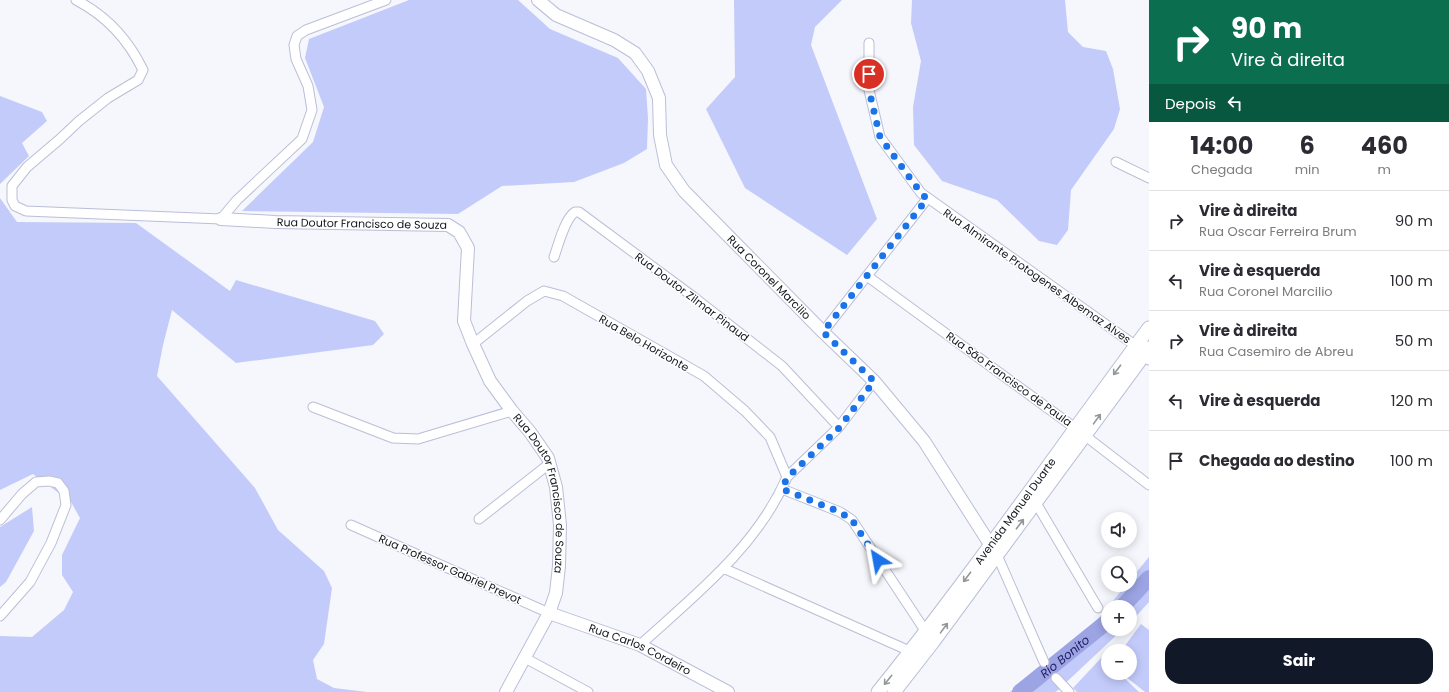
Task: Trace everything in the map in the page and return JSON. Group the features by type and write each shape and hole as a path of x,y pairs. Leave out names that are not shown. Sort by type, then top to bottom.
{"main road":[{"name":"Avenida Manuel Duarte","path":"878,692 916,654 930,637 1080,432 1144,353 1149,328"},
{"name":"Avenida Manuel Duarte","path":"994,550 1036,503 1080,432"},
{"name":"Avenida Manuel Duarte","path":"894,692 916,654"}],"street":[{"name":"Rua Doutor Francisco de Souza","path":"76,0 104,17 118,30 143,70 138,80 108,98 79,121 27,167 12,186 12,200 15,206 26,211 274,222 448,225 459,232 468,248 464,320 490,381 512,411 530,432 548,458 556,487 560,525 559,566 556,593 549,613 506,692"},
{"path":"221,219 236,200 302,140 312,110 308,86 296,59 294,45 297,36 306,30 376,2 386,0"},
{"name":"Rua Coronel Marcilio","path":"538,0 556,15 614,40 636,53 648,71 659,98 660,135 666,164 684,191 823,332 874,381 924,440 994,550 1044,662"},
{"name":"Rua Almirante Protogenes Albemaz Alves","path":"869,43 869,90 880,137 921,193 927,199 1144,353"},
{"path":"1116,162 1149,178"},
{"path":"823,332 927,199"},
{"name":"Rua Doutor Zilmar Pinaud","path":"554,257 567,222 572,213 579,212 695,298 782,366 840,427"},
{"name":"Rua São Francisco de Paula","path":"867,276 1080,432 1149,485"},
{"name":"Rua Belo Horizonte","path":"473,344 527,301 544,291 563,296 704,376 745,411 770,437 787,478"},
{"path":"640,646 723,568 757,529 782,489 787,478 840,427 874,381"},
{"path":"313,407 392,438 418,439 512,411"},
{"path":"479,519 549,464"},
{"path":"0,520 22,494 36,482 49,481 58,483 64,491 66,505 50,543 30,582 0,616"},
{"path":"782,489 840,512 852,520 930,637"},
{"path":"1036,503 1098,608"},
{"name":"Rua Professor Gabriel Prevot","path":"351,525 549,613"},
{"path":"723,568 916,654"},
{"name":"Rua Carlos Cordeiro","path":"549,613 640,646 728,692"},
{"path":"525,658 588,692"},
{"path":"1056,678 1068,692"}],"shaded area":[{"path":"409,0 518,0 550,29 618,58 646,89 648,118 647,149 624,163 574,182 502,186 458,214 242,211 313,142 324,107 305,58 309,39"},
{"path":"734,0 842,0 815,27 811,45 877,219 847,255 745,188 706,109 735,77"},
{"path":"912,0 1065,0 1068,32 1083,47 1106,51 1113,69 1120,109 1114,129 1071,190 1068,230 1057,245 1039,241 997,200 942,181 914,145 913,107 921,61 911,23"},
{"path":"0,96 42,112 47,121 22,143 29,156 0,184"},
{"path":"0,198 17,222 136,223 230,291 236,280 375,321 384,334 373,345 236,363 172,310 157,376 255,488 278,530 324,571 332,588 324,644 313,660 317,679 334,688 367,692 0,692 0,636 32,637 64,610 73,592 62,575 62,555 80,518 71,502 33,474 0,490"},
{"path":"32,507 34,531 6,582 0,587 0,527"},
{"path":"1149,557 1149,602 1137,615 1137,600 1114,600 1120,592 1137,592 1137,572"},
{"path":"1101,616 1101,636 1116,636 1107,644 1101,644 1101,650 1057,691 1010,692 1095,623"},
{"path":"1141,624 1149,630 1149,692 1145,692 1130,680 1137,680 1137,644 1126,644 1132,636 1137,636 1137,629"},
{"path":"1101,658 1101,680 1126,680 1139,692 1077,692 1073,688"}],"waterway":[{"name":"Rio Bonito","path":"1129,600 1149,578"},
{"name":"Rio Bonito","path":"1020,692 1101,627"}],"route":[{"path":"869,74 869,90 880,137 927,199 823,332 874,381 840,427 787,478 782,489 848,516 878,560"}]}
